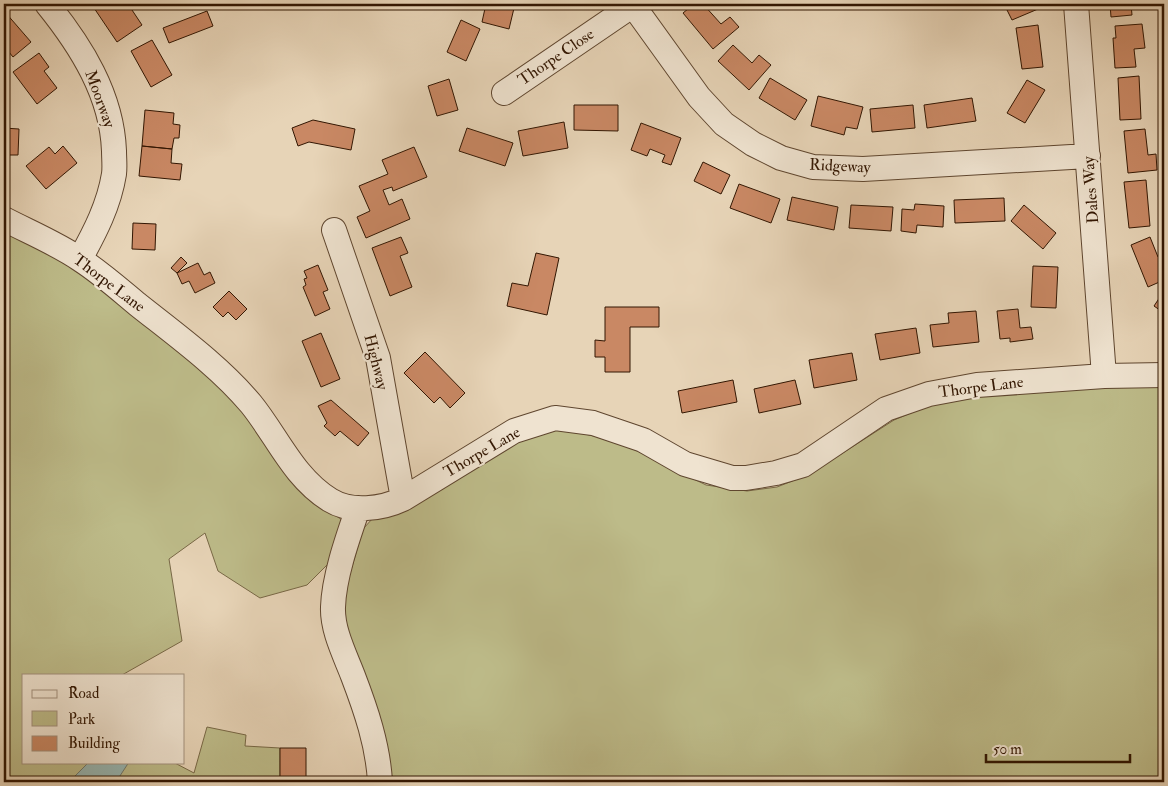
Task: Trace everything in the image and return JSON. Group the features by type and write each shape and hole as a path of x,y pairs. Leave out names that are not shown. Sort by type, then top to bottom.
{"street":[{"name":"Moorway","path":"47,4 84,56 103,97 113,131 114,173 103,216 80,259"},
{"name":"Ridgeway","path":"632,4 699,97 724,124 753,144 782,158 813,167 862,169 1088,156"},
{"name":"Thorpe Close","path":"504,93 632,4"},
{"name":"Dales Way","path":"1076,4 1104,376"},
{"name":"Thorpe Lane","path":"4,219 80,259 167,327 220,372 251,404 288,459 313,486 330,501 358,508 389,505 403,499 514,430 555,418 593,423 643,440 685,464 732,478 746,478 776,473 803,465 886,409 929,394 977,385 1104,376 1164,374"},
{"name":"Highway","path":"334,230 378,358 403,499"},
{"path":"358,508 345,550 333,608 339,639 370,723 380,782"}],"green space":[{"path":"4,230 77,267 204,358 319,504 342,520 331,561 307,585 260,598 218,571 205,533 169,559 182,641 124,674 22,674 22,764 177,764 194,773 207,727 246,735 245,746 280,748 280,782 4,782"},
{"path":"1103,383 1164,387 1164,782 399,782 389,773 343,623 347,584 363,529 373,518 521,436 557,428 617,441 706,485 747,491 777,487 810,474 894,420 930,405 981,396"}],"water":[{"path":"87,764 128,764 116,782 69,782"}],"building":[{"path":"93,4 128,4 142,25 117,42"},
{"path":"486,4 515,4 509,29 482,22"},
{"path":"694,4 703,4 721,24 730,17 739,27 713,49 683,13"},
{"path":"1004,4 1036,4 1038,9 1012,20"},
{"path":"1110,4 1131,4 1132,15 1111,17"},
{"path":"207,11 213,26 169,43 163,28"},
{"path":"5,12 31,42 13,57 4,46"},
{"path":"461,20 480,29 466,61 447,52"},
{"path":"1142,24 1145,48 1134,49 1136,67 1115,68 1113,38 1116,38 1115,26"},
{"path":"1038,25 1043,67 1022,69 1016,28"},
{"path":"152,40 172,75 151,87 131,51"},
{"path":"733,45 752,63 759,55 771,65 749,90 718,61"},
{"path":"39,53 49,67 44,71 57,88 37,104 13,72"},
{"path":"1139,76 1141,119 1120,120 1118,78"},
{"path":"770,78 807,100 795,120 759,98"},
{"path":"449,79 458,110 437,116 428,86"},
{"path":"1027,80 1045,90 1025,123 1007,113"},
{"path":"818,96 863,107 857,129 846,127 844,135 811,126"},
{"path":"972,98 976,121 927,128 924,105"},
{"path":"574,105 618,105 618,131 574,130"},
{"path":"913,105 915,128 872,132 870,109"},
{"path":"145,110 174,113 173,124 180,125 179,138 174,138 172,149 142,146"},
{"path":"313,120 355,129 351,150 309,142 298,146 292,128"},
{"path":"564,122 568,148 523,156 518,131"},
{"path":"641,123 681,138 671,165 662,162 665,155 650,149 647,156 631,150"},
{"path":"4,128 19,129 18,155 4,155"},
{"path":"467,128 513,143 505,166 459,151"},
{"path":"1145,129 1148,155 1156,154 1157,170 1128,173 1124,131"},
{"path":"63,146 77,163 46,189 26,166 49,147 55,154"},
{"path":"142,146 172,149 171,163 182,164 180,180 139,176"},
{"path":"414,147 427,177 393,191 392,187 383,190 389,205 402,199 410,219 366,238 357,217 370,211 359,186 388,174 382,160"},
{"path":"703,162 730,175 721,194 694,181"},
{"path":"1146,180 1150,226 1129,228 1124,182"},
{"path":"739,184 780,199 771,223 730,208"},
{"path":"792,197 838,207 834,230 787,220"},
{"path":"1004,198 1005,221 955,223 954,200"},
{"path":"915,204 944,206 943,227 917,225 916,233 901,231 902,209 914,210"},
{"path":"851,205 893,207 891,231 849,228"},
{"path":"1024,205 1056,233 1043,249 1011,221"},
{"path":"133,223 156,224 155,250 132,249"},
{"path":"401,237 408,253 400,256 412,287 390,296 372,248"},
{"path":"1150,237 1158,257 1164,255 1164,280 1148,287 1131,245"},
{"path":"536,253 559,258 547,315 507,306 512,283 528,286"},
{"path":"181,257 187,263 177,273 171,268"},
{"path":"198,263 204,275 210,272 215,283 195,293 189,281 182,284 177,273"},
{"path":"318,265 328,290 323,292 330,309 315,316 303,287 306,285 304,279 307,278 304,271"},
{"path":"1033,266 1058,267 1056,308 1031,307"},
{"path":"229,291 247,309 236,320 228,312 223,317 213,307"},
{"path":"1164,291 1164,313 1154,306"},
{"path":"605,307 659,307 659,327 630,327 630,372 605,372 605,357 595,357 595,340 605,341"},
{"path":"1018,309 1020,328 1031,327 1033,339 1010,342 1010,338 1000,339 997,311"},
{"path":"976,311 979,342 933,347 930,325 949,323 948,313"},
{"path":"916,328 920,353 880,360 875,334"},
{"path":"321,333 340,379 321,387 302,341"},
{"path":"425,352 465,393 450,408 440,397 434,403 404,373"},
{"path":"852,353 857,380 814,388 809,360"},
{"path":"733,380 737,402 682,413 678,391"},
{"path":"795,380 801,404 759,413 754,389"},
{"path":"331,400 369,433 358,446 340,431 335,436 324,426 327,423 318,406"},
{"path":"280,748 306,748 306,782 280,782"}]}
